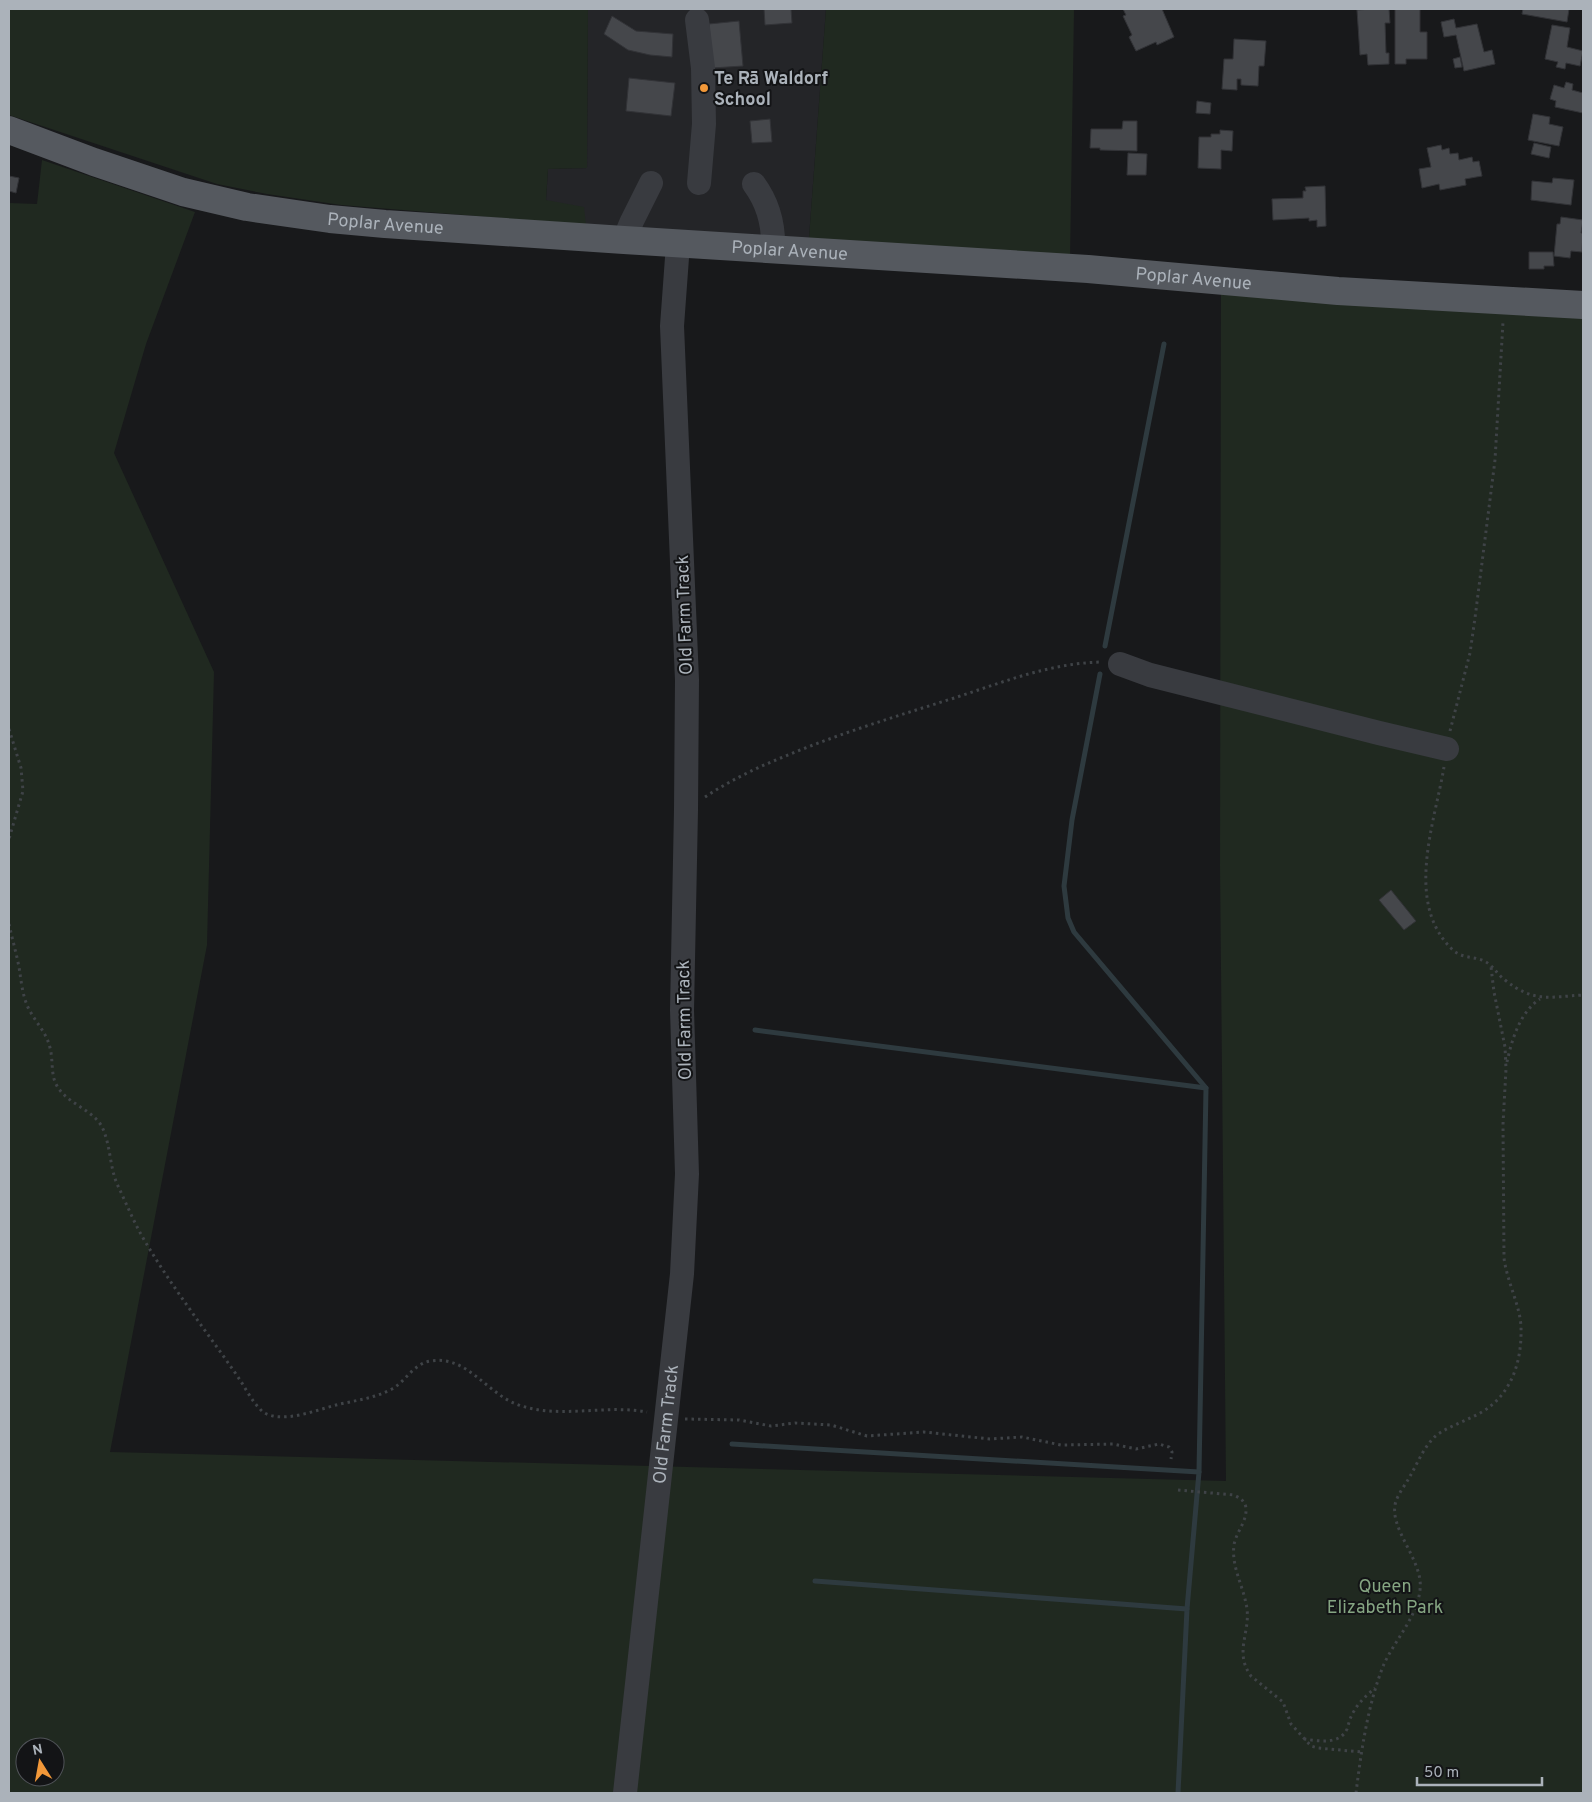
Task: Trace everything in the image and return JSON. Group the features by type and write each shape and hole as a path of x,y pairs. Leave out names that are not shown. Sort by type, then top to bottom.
{"main road":[{"name":"Poplar Avenue","path":"9,130 148,181 218,201 330,219 678,244 1088,269 1338,291 1583,305"}],"street":[{"path":"698,20 703,68 704,124 699,183"},
{"path":"624,240 651,183"},
{"path":"754,184 763,195 771,220 774,231 773,249"},
{"name":"Old Farm Track","path":"625,1793 682,1274 687,1174 682,1010 687,680 672,326 678,244"},
{"path":"1120,664 1150,675 1447,749"}],"path":[{"path":"1504,301 1495,460 1475,618 1470,653 1450,728 1431,824 1425,870 1433,920 1454,951 1461,956 1487,962 1515,988 1528,996 1541,998 1583,996"},
{"path":"686,810 710,793 754,770 819,742 865,725 964,695 1015,676 1088,662 1120,664"},
{"path":"9,729 21,768 23,792 9,839"},
{"path":"9,924 26,1003 47,1040 56,1084 67,1098 92,1116 103,1128 112,1173 145,1241 205,1333 260,1409 265,1413 280,1417 294,1415 373,1397 400,1384 422,1363 436,1360 458,1363 500,1395 516,1404 534,1409 566,1411 588,1409 637,1410 685,1419 739,1420 771,1426 795,1423 831,1425 867,1436 924,1432 990,1439 1022,1437 1062,1445 1113,1444 1136,1449 1159,1444 1169,1447 1172,1452 1171,1459"},
{"path":"1356,1793 1362,1752 1376,1687 1391,1650 1414,1610 1419,1597 1420,1578 1395,1517 1396,1501 1429,1443 1446,1430 1483,1411 1495,1402 1514,1376 1518,1364 1521,1326 1504,1258 1503,1124 1506,1069 1505,1047 1491,967"},
{"path":"1506,1069 1510,1051 1525,1013 1532,1004 1541,998"},
{"path":"1178,1490 1234,1495 1244,1503 1246,1516 1236,1538 1234,1553 1235,1565 1247,1610 1243,1643 1245,1663 1251,1676 1283,1702 1291,1724 1311,1746 1362,1752"},
{"path":"1303,1739 1328,1740 1342,1737 1358,1703 1376,1687"}],"shaded area":[{"name":"Te Rā Waldorf School","path":"588,9 826,9 809,238 586,225 546,200 548,169 587,168"}],"green space":[{"path":"9,9 588,9 587,168 548,169 546,200 584,207 586,225 341,205 267,194 217,184 9,115"},
{"path":"826,9 1074,9 1070,259 809,238"},
{"name":"Queen Elizabeth Park","path":"42,160 195,212 146,344 114,453 214,672 207,945 110,1452 1226,1481 1220,866 1221,271 1583,295 1583,1793 9,1793 9,203 37,204"}],"building":[{"path":"764,9 791,9 792,23 765,25"},
{"path":"1123,9 1162,9 1174,37 1157,45 1156,42 1136,51 1129,37 1132,35 1123,16 1126,15"},
{"path":"1389,9 1390,23 1385,23 1386,53 1389,53 1389,64 1368,65 1367,54 1360,55 1357,10"},
{"path":"1395,9 1420,9 1420,32 1427,32 1427,59 1406,59 1406,64 1395,64"},
{"path":"1523,9 1569,9 1567,22 1522,14"},
{"path":"612,16 636,31 673,34 672,57 628,50 604,34"},
{"path":"1454,19 1456,28 1477,24 1484,52 1492,50 1495,64 1464,71 1456,35 1444,37 1441,22"},
{"path":"739,21 743,66 712,68 709,24"},
{"path":"1552,25 1570,28 1567,47 1583,51 1580,66 1566,63 1565,69 1556,67 1558,62 1545,59"},
{"path":"1234,39 1266,41 1264,66 1259,66 1258,86 1241,85 1241,79 1237,79 1237,90 1222,89 1224,59 1233,59"},
{"path":"1460,57 1462,67 1455,68 1453,59"},
{"path":"629,78 675,83 671,116 626,111"},
{"path":"1566,82 1573,84 1572,90 1583,93 1583,113 1555,107 1556,101 1550,99 1554,85 1564,88"},
{"path":"1197,101 1211,103 1210,114 1196,113"},
{"path":"1533,114 1550,117 1549,124 1563,127 1559,146 1528,140"},
{"path":"770,119 772,142 752,143 750,121"},
{"path":"1123,121 1137,121 1137,151 1090,148 1091,129 1122,129"},
{"path":"1220,130 1233,131 1232,151 1221,150 1221,169 1198,168 1199,137 1211,137 1211,134 1220,134"},
{"path":"1534,143 1551,147 1549,158 1531,154"},
{"path":"1441,145 1442,150 1449,148 1450,154 1458,153 1459,160 1472,157 1473,162 1479,161 1482,176 1465,179 1466,185 1440,190 1439,184 1422,188 1419,169 1431,167 1427,148"},
{"path":"1128,153 1147,154 1146,175 1127,175"},
{"path":"9,176 19,178 16,193 9,191"},
{"path":"1553,178 1574,180 1571,205 1531,200 1532,181 1552,183"},
{"path":"1325,186 1326,226 1317,227 1317,220 1309,221 1309,218 1273,220 1272,199 1303,198 1303,191 1306,191 1305,187"},
{"path":"1561,217 1583,220 1581,233 1583,233 1582,252 1571,251 1570,258 1554,256 1557,224 1560,224"},
{"path":"1529,252 1553,252 1554,266 1544,266 1544,269 1529,269"},
{"path":"1391,890 1416,921 1404,930 1379,900"}],"waterway":[{"path":"1105,646 1164,344"},
{"path":"1100,674 1072,820 1064,886 1068,918 1074,932 1206,1088 1199,1472 1187,1609 1178,1793"},
{"path":"755,1030 1206,1088"},
{"path":"732,1444 1199,1472"},
{"path":"815,1581 1187,1609"}],"place":[{"name":"Te Rā Waldorf School","path":"704,88"}]}
